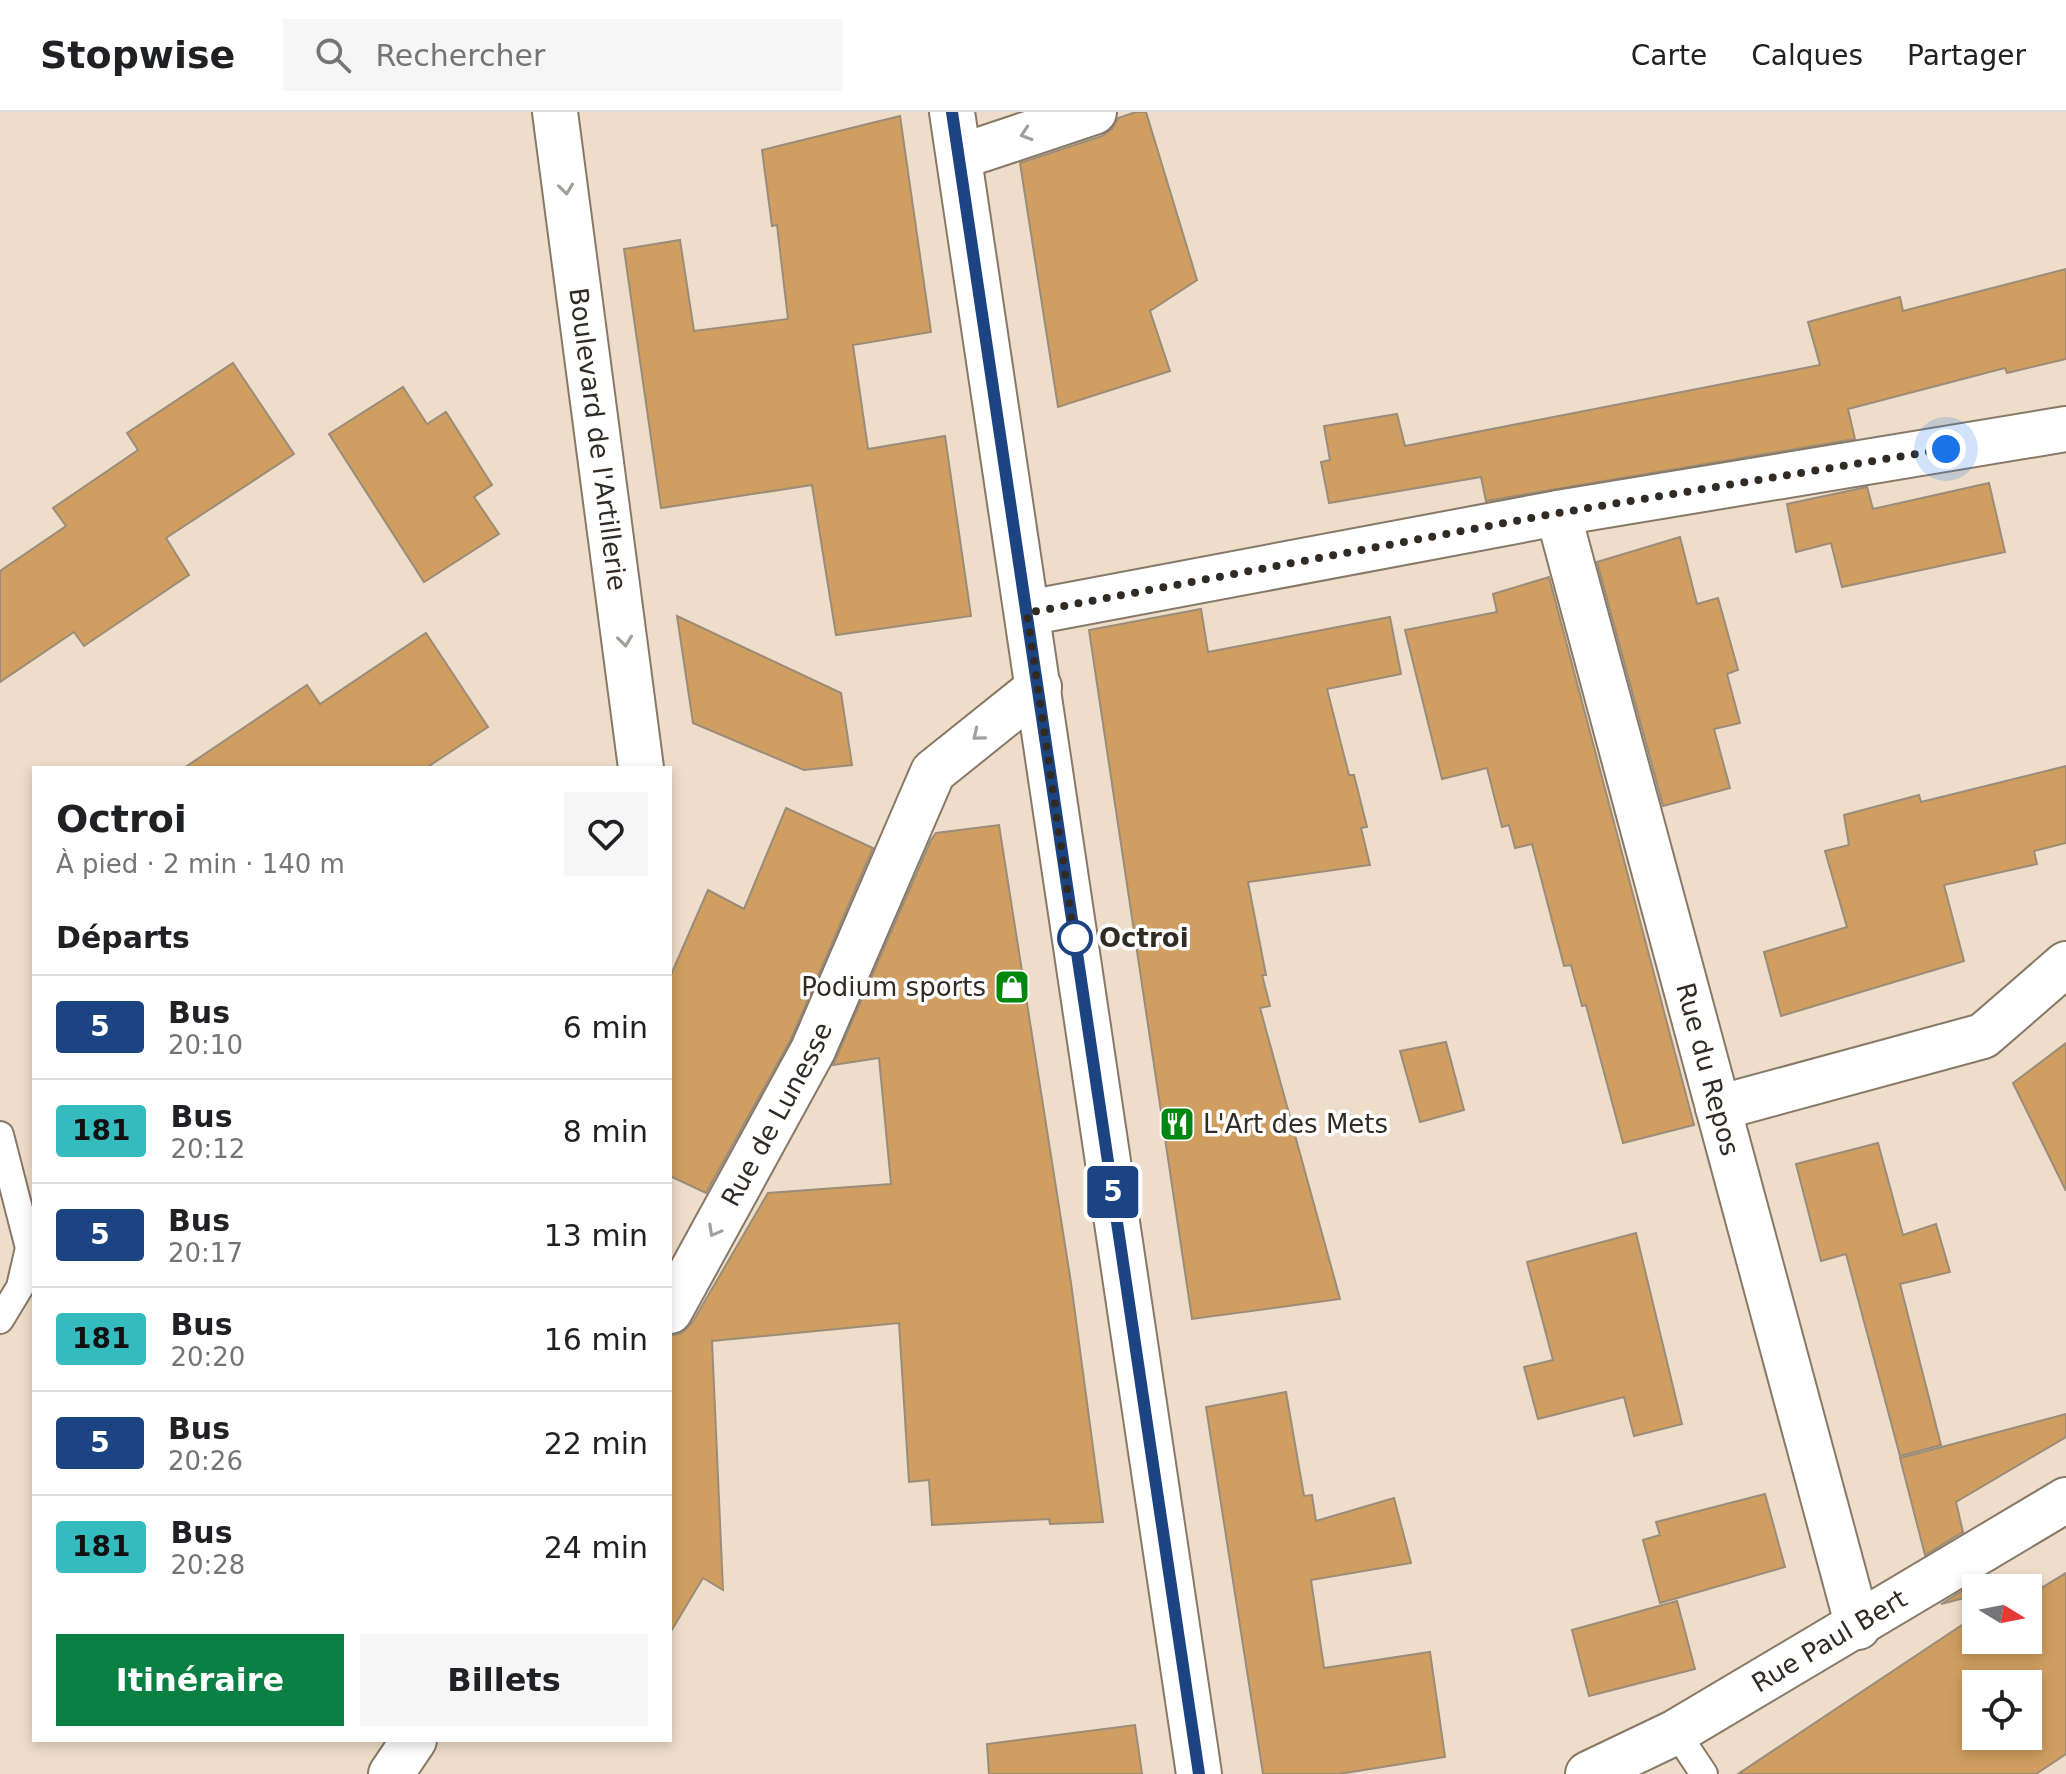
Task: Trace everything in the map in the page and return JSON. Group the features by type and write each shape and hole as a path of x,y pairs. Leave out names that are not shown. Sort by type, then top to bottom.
{"street":[{"name":"Boulevard de l'Artillerie","path":"555,112 641,766"},
{"path":"952,112 1199,1774"},
{"path":"959,157 1094,112"},
{"path":"1027,613 1558,513 2066,429"},
{"name":"Rue du Repos","path":"1558,513 1858,1627"},
{"name":"Rue de Lunesse","path":"672,1307 813,1050 933,772 1039,687"},
{"path":"1718,1108 1983,1036 2066,964"},
{"name":"Rue Paul Bert","path":"1588,1774 1676,1732 1858,1627 2066,1500"},
{"path":"373,1774 383,1742"},
{"path":"391,1774 413,1742"}],"lane":[{"path":"0,1135 29,1248 20,1287 0,1320"},
{"path":"1676,1732 1704,1774"}],"building":[{"path":"1146,112 1197,280 1150,311 1170,371 1058,407 1020,163 1102,136 1112,129 1118,118"},
{"path":"900,116 931,332 853,345 868,449 945,436 971,616 836,635 812,485 661,508 624,249 680,240 694,331 788,319 777,225 772,226 762,150"},
{"path":"2066,269 2066,359 2007,373 2005,368 1848,409 1855,439 1486,501 1481,477 1329,503 1321,462 1330,460 1324,426 1397,414 1405,446 1820,365 1808,322 1900,297 1903,311"},
{"path":"233,363 294,454 166,538 189,575 84,646 74,632 0,682 0,571 66,526 53,508 138,450 127,433"},
{"path":"403,387 427,424 446,412 492,485 474,497 499,534 424,582 329,434"},
{"path":"1989,483 2005,552 1842,587 1831,543 1796,552 1787,504 1867,487 1873,509"},
{"path":"1680,537 1697,604 1718,598 1738,670 1727,674 1740,723 1714,729 1730,788 1663,806 1597,562"},
{"path":"1549,577 1694,1125 1623,1143 1586,1005 1582,1006 1571,965 1564,966 1532,844 1515,848 1509,825 1502,827 1487,768 1442,779 1405,630 1497,612 1493,594"},
{"path":"1201,609 1208,652 1390,617 1401,674 1327,689 1349,775 1354,775 1367,827 1361,828 1370,865 1248,882 1266,975 1262,975 1270,1006 1260,1008 1340,1299 1192,1319 1089,630"},
{"path":"677,616 841,693 852,765 804,770 693,723"},
{"path":"426,633 488,727 429,766 187,766 307,685 320,704"},
{"path":"2066,766 2066,843 2034,851 2037,864 1944,885 1964,961 1781,1016 1764,952 1847,927 1825,851 1849,845 1844,815 1919,795 1921,802"},
{"path":"786,808 873,848 791,1039 706,1193 672,1177 672,972 708,890 744,909"},
{"path":"999,825 1071,1283 1103,1522 1050,1524 1049,1519 932,1525 929,1480 909,1482 899,1323 712,1341 723,1590 703,1578 672,1630 672,1336 682,1333 692,1323 768,1193 891,1184 879,1058 833,1065 936,833"},
{"path":"1446,1042 1464,1110 1420,1122 1400,1051"},
{"path":"2066,1043 2066,1191 2013,1083"},
{"path":"1878,1143 1903,1235 1936,1224 1950,1272 1900,1284 1941,1445 1900,1456 1846,1254 1821,1261 1796,1164"},
{"path":"1636,1233 1682,1424 1634,1436 1624,1397 1538,1419 1524,1367 1553,1360 1527,1262"},
{"path":"1286,1392 1304,1496 1312,1495 1316,1521 1394,1498 1411,1563 1311,1580 1324,1668 1430,1652 1445,1757 1339,1774 1263,1774 1206,1407"},
{"path":"2066,1414 2066,1437 1956,1502 1963,1532 1925,1555 1900,1458"},
{"path":"1765,1494 1785,1567 1660,1603 1643,1540 1660,1535 1656,1522"},
{"path":"2066,1573 2066,1754 2036,1774 1738,1774 1962,1625 1962,1654 2042,1654 2042,1588"},
{"path":"1962,1591 1962,1599 1941,1604"},
{"path":"1677,1601 1695,1669 1589,1696 1572,1630"},
{"path":"1135,1725 1142,1774 989,1774 987,1744"}],"bus line":[{"name":"5","path":"952,112 1199,1774"}],"place":[{"name":"Octroi","path":"1075,938"},
{"name":"Podium sports","path":"1012,987"},
{"name":"L'Art des Mets","path":"1177,1124"}],"route":[{"path":"1075,938 1075,942 1027,613 1558,513 1946,449"}]}
